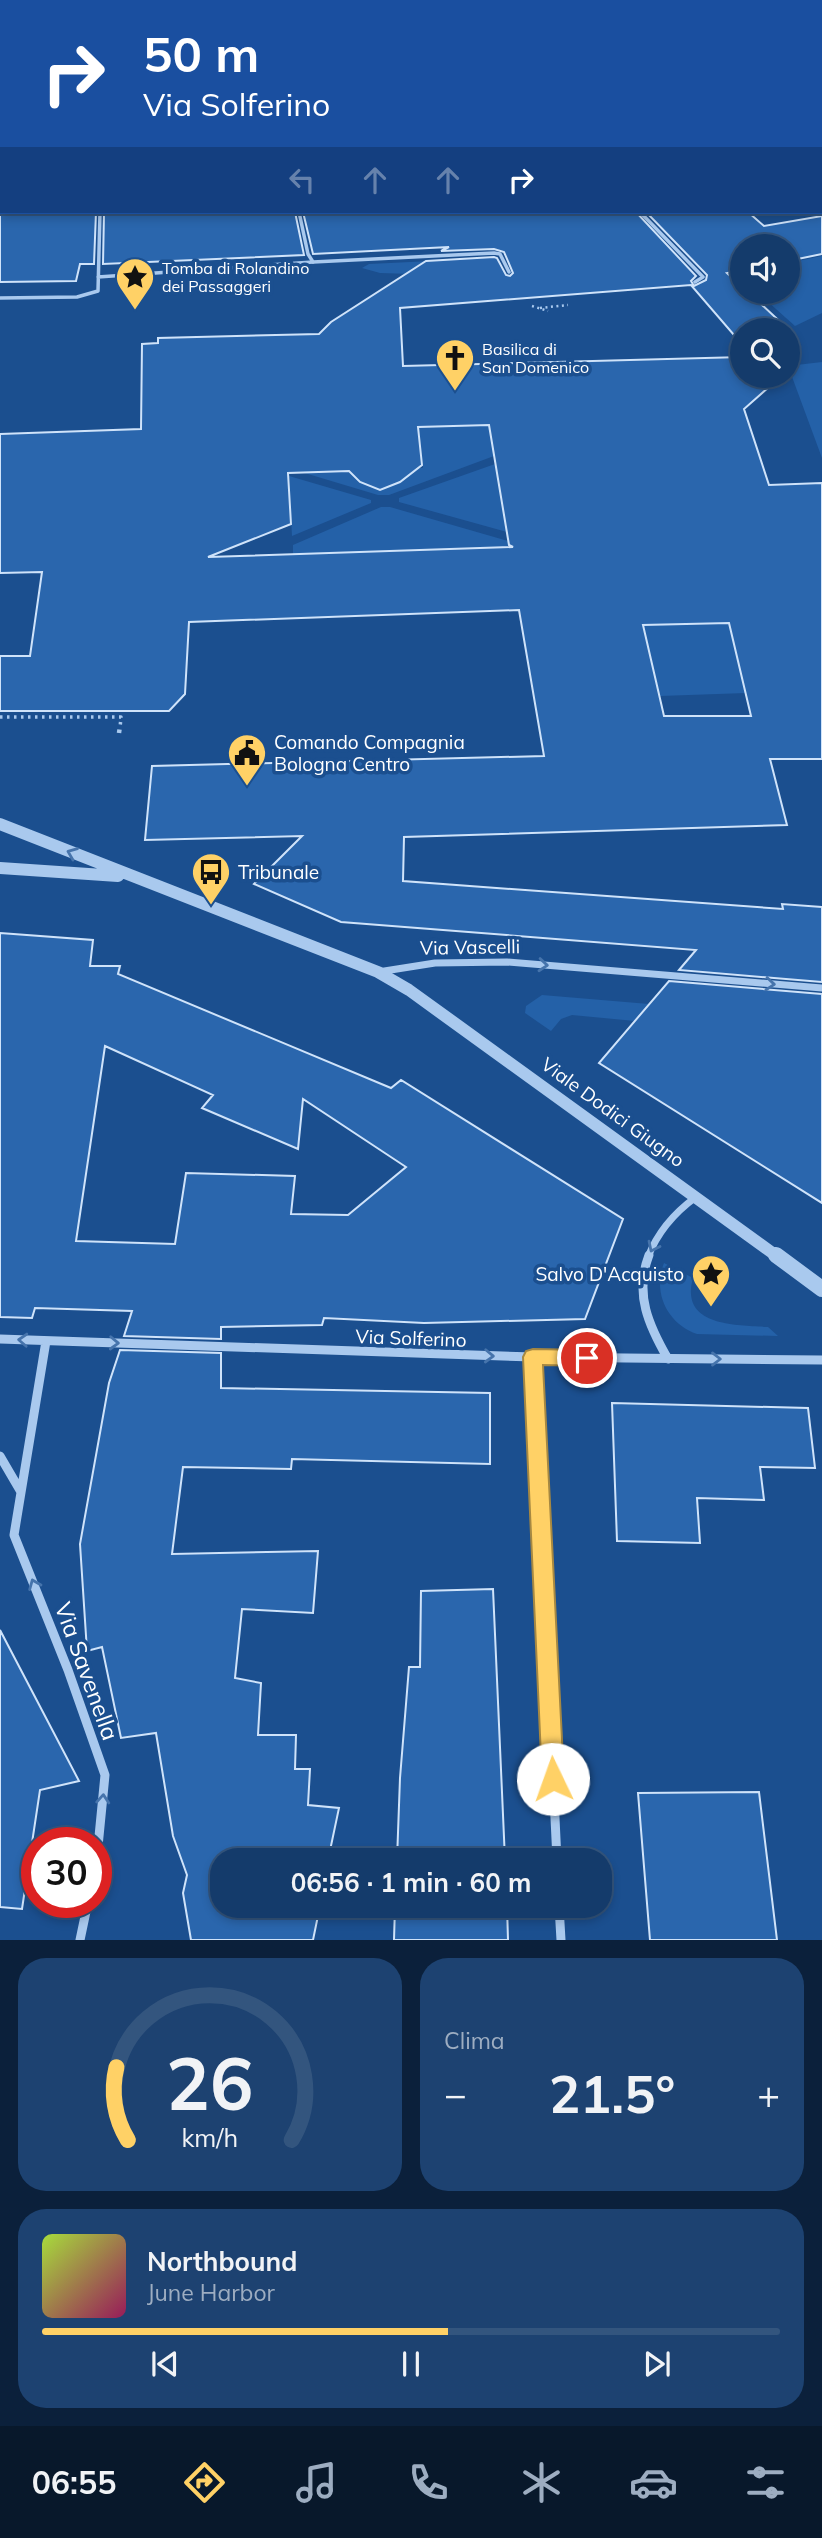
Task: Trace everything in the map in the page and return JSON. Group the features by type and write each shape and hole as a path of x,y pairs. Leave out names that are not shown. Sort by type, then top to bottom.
{"street":[{"path":"0,298 90,295 98,291 100,214"},
{"path":"98,277 313,262"},
{"path":"0,824 378,972"},
{"path":"0,869 71,871 135,878"},
{"name":"Via Vascelli","path":"378,972 435,962 507,962 822,988"},
{"name":"Viale Dodici Giugno","path":"378,972 409,990 822,1289"},
{"path":"668,1359 648,1323 642,1281 649,1254 671,1216 697,1196"},
{"name":"Via Solferino","path":"0,1339 533,1357 822,1360"},
{"name":"Via Savenella","path":"46,1341 14,1535 68,1670 105,1775 100,1827"},
{"path":"533,1357 556,1848"},
{"path":"0,1456 21,1492"},
{"path":"80,1940 85,1918"},
{"path":"560,1918 561,1940"}],"lane":[{"path":"299,214 308,254 313,262 494,253 500,254 509,272"},
{"path":"642,214 703,277 695,282"}],"path":[{"path":"540,308 568,305"},
{"path":"532,306 548,311"},
{"path":"0,717 121,717 119,733"}],"shaded area":[{"path":"822,256 822,313 800,324 800,318 786,318 770,304 800,304 800,261"},
{"path":"473,259 478,276 380,273 362,268 369,264"},
{"path":"822,362 822,458 796,388 800,388 800,365"},
{"path":"489,425 494,456 389,495 378,495 288,468 353,471 383,486 400,482 409,475 409,468 423,468 419,433 414,427"},
{"path":"495,464 507,532 399,502 399,498"},
{"path":"289,476 371,500 371,503 292,536"},
{"path":"381,507 390,507 508,541 509,547 293,554 293,545"},
{"path":"729,623 746,693 660,696 643,625"},
{"path":"542,995 649,1004 635,1021 572,1015 561,1019 551,1031 525,1013 526,1006"},
{"path":"664,1263 693,1278 691,1294 694,1306 702,1315 727,1324 768,1327 778,1336 697,1334 687,1329 678,1323 665,1306 660,1285"}],"building":[{"path":"0,214 96,214 94,264 80,264 76,281 0,282"},
{"path":"104,214 295,214 304,255 103,264"},
{"path":"303,214 638,214 696,276 691,281 694,286 706,280 707,275 648,214 750,214 764,226 822,216 822,254 800,259 800,234 730,234 730,272 727,273 730,276 730,304 761,304 776,318 730,318 730,330 691,285 400,308 403,366 730,357 730,388 768,388 744,409 769,485 822,483 822,759 770,759 787,825 404,837 403,881 783,909 782,904 822,907 822,982 679,970 696,950 341,922 254,884 302,836 145,840 152,766 544,756 519,610 189,622 185,694 169,711 0,711 0,656 30,656 42,572 0,573 0,434 141,429 142,344 158,343 158,338 319,334 331,322 426,261 494,257 506,275 513,273 504,252 494,249 441,251 449,247 313,254","holes":["489,425 509,545 513,547 208,557 291,524 288,473 349,471 360,482 380,490 400,482 422,465 418,427","729,623 751,716 664,716 643,625"]},
{"path":"0,933 93,940 90,966 120,966 118,974 391,1088 401,1080 623,1219 585,1319 424,1323 324,1318 322,1325 221,1327 221,1339 124,1336 132,1311 35,1308 32,1318 0,1317","holes":["105,1046 213,1095 202,1108 298,1149 303,1099 406,1167 348,1215 291,1214 295,1176 186,1173 175,1244 76,1241"]},
{"path":"669,981 822,994 822,1203 599,1063"},
{"path":"120,1350 221,1353 221,1388 490,1393 490,1464 292,1459 291,1469 183,1467 172,1554 318,1551 313,1613 242,1609 235,1678 261,1683 258,1735 296,1735 295,1769 310,1769 308,1805 339,1808 331,1848 210,1848 210,1918 318,1918 313,1940 191,1940 183,1893 187,1875 173,1836 156,1733 121,1738 102,1647 87,1651 80,1544 109,1383"},
{"path":"612,1403 808,1408 815,1468 760,1467 764,1500 697,1498 700,1543 617,1541"},
{"path":"493,1589 504,1848 397,1848 409,1667 420,1667 421,1591"},
{"path":"0,1630 79,1781 40,1790 34,1827 21,1827 21,1909 0,1907"},
{"path":"759,1792 777,1940 650,1940 638,1793"},
{"path":"395,1918 507,1918 508,1940 394,1940"}],"place":[{"name":"Tomba di Rolandino dei Passaggeri","path":"135,311"},
{"name":"Basilica di San Domenico","path":"455,392"},
{"name":"Comando Compagnia Bologna Centro","path":"247,787"},
{"name":"Tribunale","path":"211,906"},
{"name":"Salvo D'Acquisto","path":"711,1308"}],"route":[{"path":"553,1779 533,1357 587,1358"}]}
